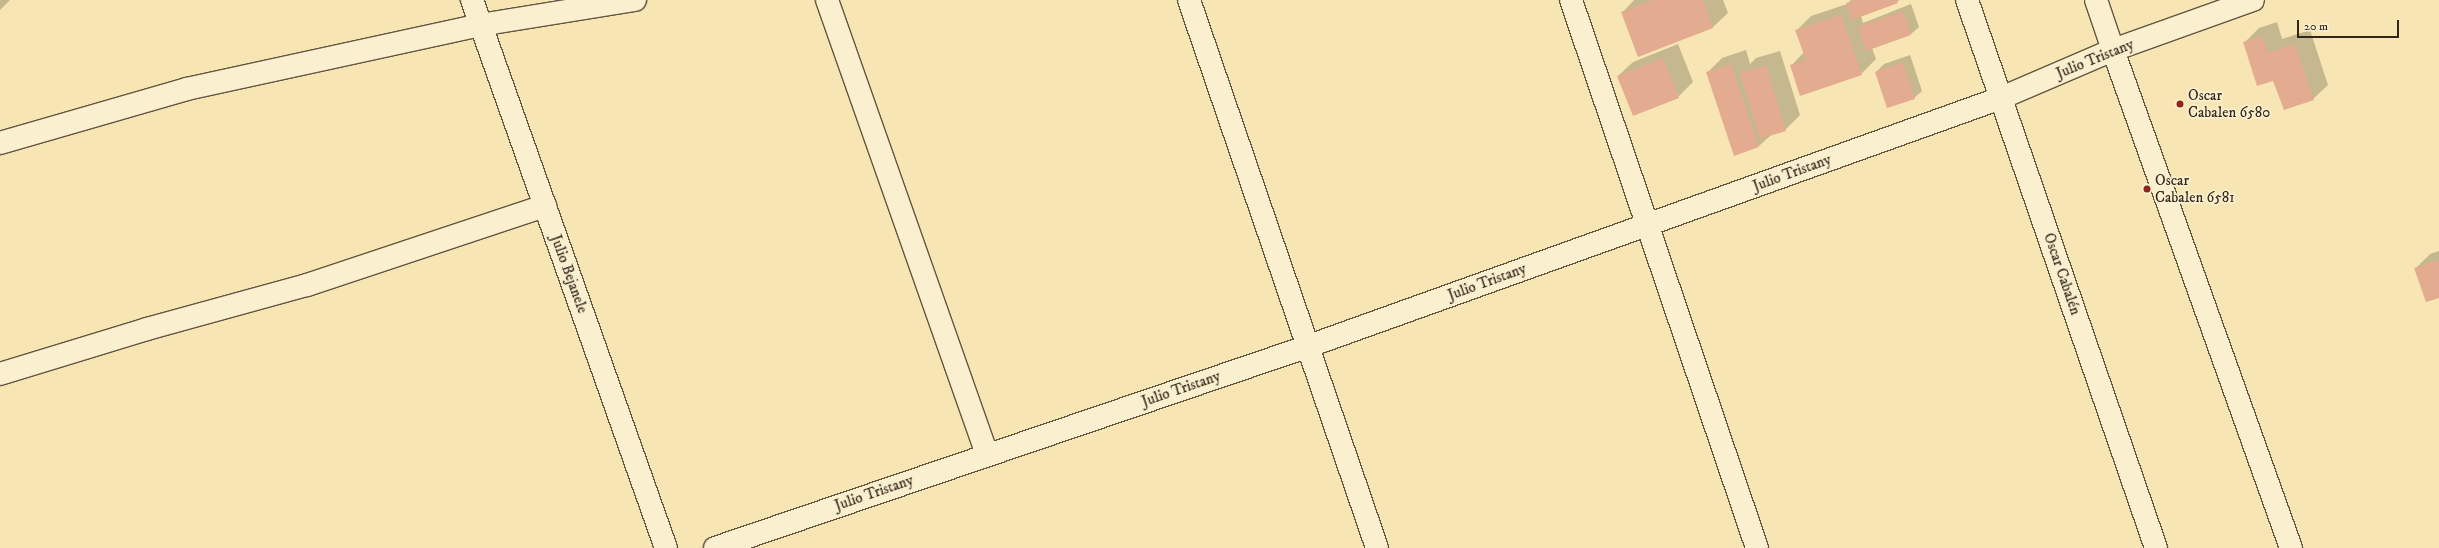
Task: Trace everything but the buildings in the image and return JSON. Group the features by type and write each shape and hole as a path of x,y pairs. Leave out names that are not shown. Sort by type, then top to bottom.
{"street":[{"name":"Julio Bejanele","path":"472,0 666,548"},
{"path":"0,143 187,89 480,25 634,0"},
{"path":"827,0 986,454"},
{"path":"1189,0 1309,346 1377,548"},
{"path":"1571,0 1757,548"},
{"name":"Oscar Cabalén","path":"1967,0 2156,548"},
{"path":"2096,0 2291,548"},
{"name":"Julio Tristany","path":"715,548 986,454 1309,346 2001,98 2113,50 2253,0"},
{"path":"0,374 147,329 307,285 545,206"}],"place":[{"name":"Oscar Cabalen 6580","path":"2180,104"},
{"name":"Oscar Cabalen 6581","path":"2147,189"}]}
